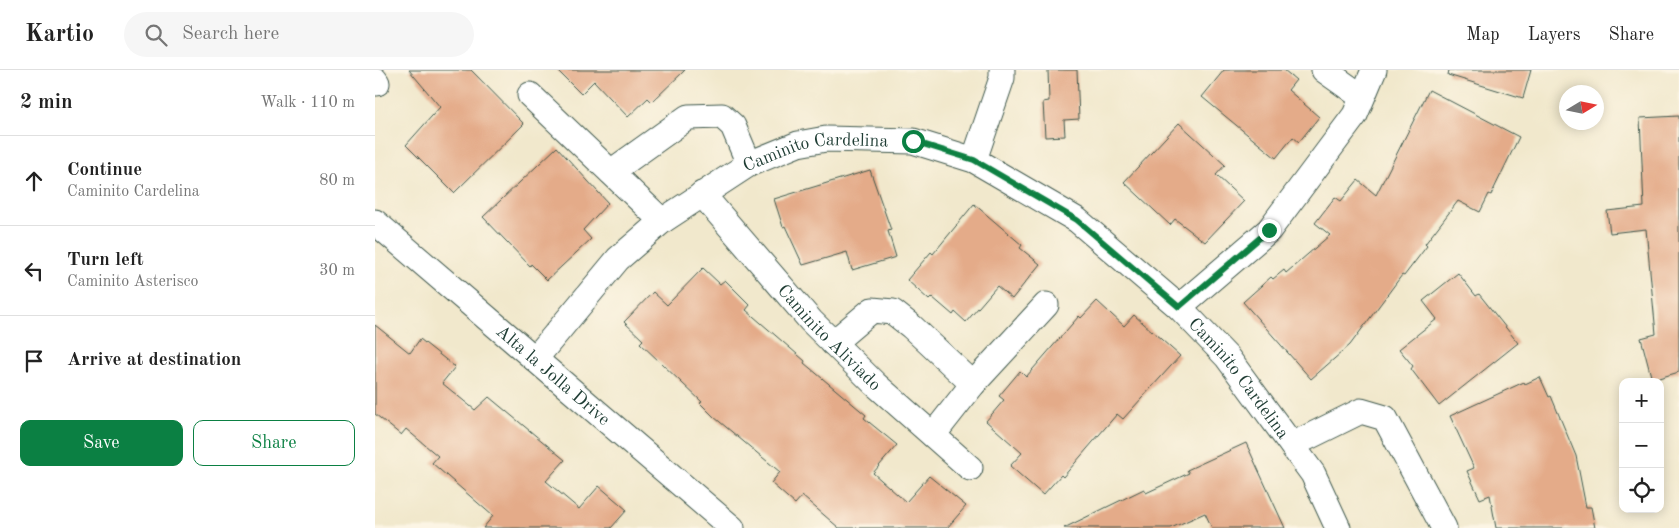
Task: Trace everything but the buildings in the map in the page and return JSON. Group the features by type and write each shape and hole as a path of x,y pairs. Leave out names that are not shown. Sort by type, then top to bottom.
{"street":[{"path":"974,160 1003,78 1002,70"},
{"path":"1324,70 1362,98"},
{"path":"1179,307 1269,230 1355,116 1374,70"},
{"path":"530,95 662,221"},
{"path":"611,172 688,117 722,116 733,126 749,164"},
{"name":"Caminito Cardelina","path":"535,359 618,259 662,221 749,164 798,144 826,139 913,141 974,160 1077,220 1179,307 1227,357 1313,474 1338,528"},
{"name":"Caminito Aliviado","path":"702,194 833,344 970,468"},
{"name":"Alta la Jolla Drive","path":"375,222 732,528"},
{"path":"933,435 973,384 1046,305"},
{"path":"833,344 871,310 893,312 912,327 973,384"},
{"path":"1292,445 1361,411 1385,418 1445,528"}],"route":[{"path":"913,141 974,160 1077,220 1179,307 1269,230"}]}
